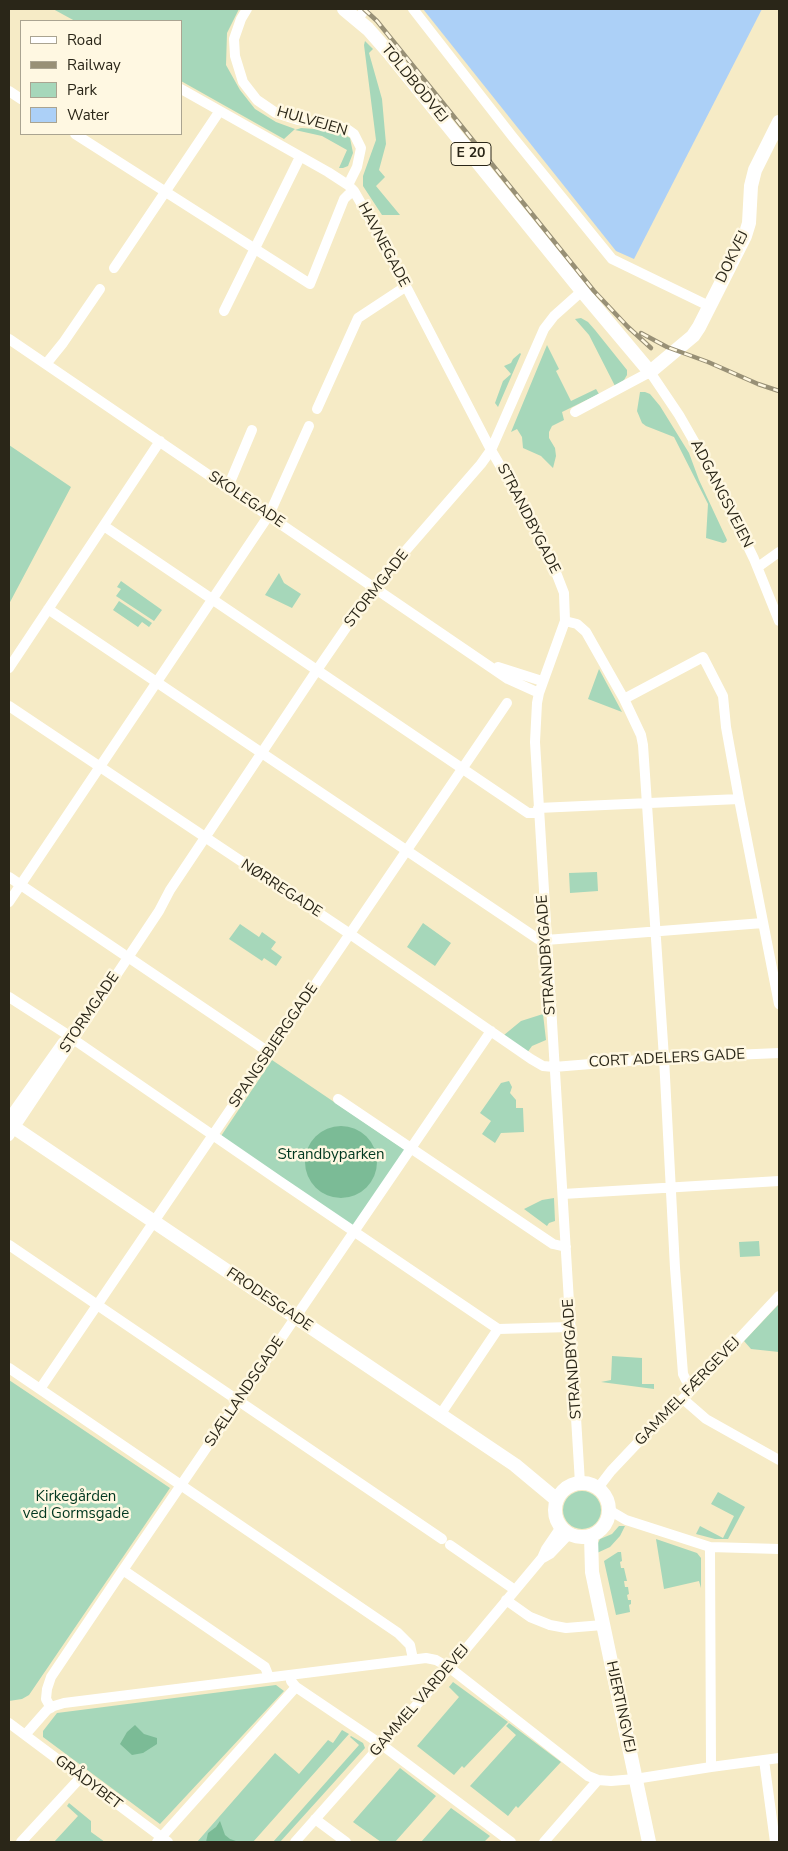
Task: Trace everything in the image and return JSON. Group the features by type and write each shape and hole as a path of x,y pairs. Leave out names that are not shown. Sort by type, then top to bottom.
{"main road":[{"name":"E 20","path":"344,9 361,14"},
{"name":"TOLDBODVEJ","path":"361,14 390,54 582,291"},
{"name":"DOKVEJ","path":"650,372 693,336 709,306 745,236 749,223 751,186 755,170 779,122"},
{"name":"ADGANGSVEJEN","path":"582,291 650,372"},
{"name":"FRODESGADE","path":"10,1126 529,1476 544,1480 560,1496"},
{"path":"580,1483 586,1483 598,1488 606,1498 609,1515 603,1528 575,1534 555,1513 560,1496 567,1488 580,1483"},
{"name":"HJERTINGVEJ","path":"575,1534 592,1572 649,1842"}],"street":[{"name":"HULVEJEN","path":"247,9 241,19 234,39 235,56 244,82 257,100 276,113 298,120 334,125 347,129 354,134 361,148 351,188 344,199 310,284 256,248"},
{"path":"413,9 512,136 612,259 709,306"},
{"path":"9,91 20,98"},
{"name":"HAVNEGADE","path":"182,91 351,188 374,225 492,450"},
{"path":"114,268 219,112"},
{"path":"77,135 256,248"},
{"path":"224,311 300,157"},
{"path":"317,409 358,318 405,287"},
{"path":"46,364 63,343 100,288"},
{"name":"STORMGADE","path":"10,1126 126,955 160,900 170,890 374,587 492,450 544,329 554,316 582,291"},
{"name":"SKOLEGADE","path":"9,339 508,679 539,693"},
{"path":"575,412 650,372"},
{"name":"ADGANGSVEJEN","path":"650,372 679,414 699,448 758,567 779,621"},
{"path":"9,902 269,515 309,426"},
{"path":"228,487 252,430"},
{"path":"9,668 160,441"},
{"name":"STRANDBYGADE","path":"492,450 533,522 557,575 565,598 565,621 562,633 539,693 535,742 580,1483"},
{"path":"104,526 528,813 538,810 739,799"},
{"path":"758,567 779,552"},
{"path":"48,609 538,939 546,940 763,923"},
{"path":"565,621 577,624 586,632 624,699 641,735 664,1058 683,1374 686,1380 694,1387"},
{"path":"624,699 703,657 723,696 726,727 739,799 779,1004"},
{"name":"SKOLEGADE","path":"483,661 512,673 542,681"},
{"name":"SPANGSBJERGGADE","path":"40,1389 508,703"},
{"name":"NØRREGADE","path":"9,706 350,934 531,1059 543,1066 554,1067"},
{"path":"9,877 270,1053"},
{"path":"9,997 71,1037 213,1136 498,1329 571,1326"},
{"name":"SJÆLLANDSGADE","path":"51,1708 46,1699 47,1689 52,1678 123,1570 491,1031"},
{"name":"CORT ADELERS GADE","path":"554,1067 664,1058 779,1053"},
{"path":"338,1099 553,1244 566,1247"},
{"path":"563,1194 779,1181"},
{"path":"9,1245 515,1590"},
{"name":"GAMMEL FÆRGEVEJ","path":"598,1488 646,1434 683,1399 779,1296"},
{"path":"440,1415 498,1329"},
{"path":"9,1368 404,1637 410,1645 413,1659"},
{"path":"683,1399 706,1419 779,1460"},
{"path":"609,1515 710,1547 779,1549"},
{"name":"GAMMEL VARDEVEJ","path":"294,1842 450,1668 542,1558 546,1549 575,1534"},
{"path":"710,1547 711,1767"},
{"path":"123,1570 265,1667 269,1677"},
{"path":"506,1600 530,1617 550,1625 566,1628 603,1625"},
{"path":"25,1735 51,1708 64,1703 413,1659 432,1659 450,1668 588,1776 598,1780 635,1779 779,1758"},
{"path":"290,1675 291,1681 296,1687 382,1745 511,1842"},
{"path":"162,1841 296,1687"},
{"name":"GRÅDYBET","path":"9,1723 162,1841"},
{"path":"764,1760 775,1842"},
{"path":"21,1842 81,1777"},
{"path":"544,1842 598,1780"},
{"path":"315,1819 346,1842"}],"green space":[{"path":"53,9 239,9 227,33 226,65 240,90 255,109 276,122 295,129 284,139 182,82 182,20 73,20"},
{"path":"365,41 373,49 369,53 382,99 386,144 379,170 385,177 376,186 400,215 382,215 363,186 363,176 376,140"},
{"path":"301,128 328,130 350,138 353,153 348,166 339,168 347,150 322,136 295,130"},
{"path":"581,318 588,322 627,370 624,380 615,386 589,335 575,319"},
{"path":"547,345 559,369 556,371 571,401 596,389 599,394 562,412 564,420 552,426 549,438 555,448 556,456 553,468 541,456 523,448 522,437 517,429 511,432"},
{"path":"520,353 498,407 495,403 503,381 511,374 504,366 511,363"},
{"path":"640,392 650,394 660,406 689,453 699,480 727,540 726,542 723,543 706,538 708,504 674,437 642,423 637,411"},
{"path":"9,445 71,487 9,604"},
{"path":"279,573 284,583 301,594 292,608 265,595"},
{"path":"121,581 162,610 154,621 116,596 121,589 117,587"},
{"path":"119,601 152,623 149,627 142,622 138,627 113,610"},
{"path":"599,669 622,712 588,699"},
{"path":"597,872 598,891 570,893 569,873"},
{"path":"423,923 451,943 435,966 407,947"},
{"path":"240,924 259,937 262,932 276,942 271,949 282,957 276,966 264,958 262,961 229,939"},
{"path":"543,1014 546,1040 532,1046 527,1053 504,1035 521,1021"},
{"name":"Strandbyparken","path":"272,1060 405,1150 353,1226 221,1136"},
{"path":"509,1081 512,1087 510,1093 516,1100 516,1108 523,1108 524,1132 501,1133 495,1143 482,1134 491,1121 480,1113 501,1083"},
{"path":"341,1126 361,1132 371,1142 377,1162 371,1182 361,1192 341,1198 321,1192 311,1182 305,1162 311,1142 321,1132"},
{"path":"554,1198 555,1221 547,1226 524,1209 542,1200"},
{"path":"759,1241 760,1256 740,1257 739,1242"},
{"path":"779,1304 779,1352 751,1349 744,1341"},
{"path":"612,1356 642,1358 642,1384 654,1384 654,1389 601,1382 611,1380"},
{"name":"Kirkegården ved Gormsgade","path":"9,1380 170,1488 29,1695 22,1699 9,1701"},
{"path":"582,1491 596,1496 601,1510 596,1524 582,1529 568,1524 563,1510 568,1496"},
{"path":"718,1492 745,1507 728,1539 715,1539 696,1534 700,1526 723,1538 734,1516 711,1504"},
{"path":"619,1526 625,1526 620,1536 610,1547 597,1553 600,1539 612,1534"},
{"path":"656,1539 697,1553 701,1558 701,1588 699,1581 664,1589"},
{"path":"621,1552 621,1568 624,1568 627,1581 624,1581 625,1587 628,1587 629,1594 627,1595 628,1600 631,1600 631,1604 629,1605 630,1612 616,1615 604,1561"},
{"path":"453,1682 508,1722 464,1768 462,1766 454,1775 417,1746 459,1697 449,1687"},
{"path":"276,1685 284,1691 160,1824 43,1737 43,1731 57,1713"},
{"path":"509,1723 561,1762 518,1808 516,1806 508,1816 470,1786 516,1735 506,1726"},
{"path":"135,1725 144,1734 157,1738 157,1744 143,1753 132,1755 120,1744 127,1732"},
{"path":"342,1730 349,1734 253,1842 197,1842 275,1753 299,1774 328,1740 333,1743"},
{"path":"351,1736 363,1743 365,1748 280,1842 273,1842 359,1745"},
{"path":"400,1768 436,1796 395,1842 381,1842 353,1822"},
{"path":"69,1803 91,1821 91,1832 105,1842 54,1842 78,1816 67,1806"},
{"path":"451,1808 490,1836 484,1842 421,1842"},
{"path":"220,1821 225,1835 239,1842 206,1842 208,1833"}],"water":[{"path":"423,9 762,9 634,259 616,251"}],"railway":[{"path":"364,9 377,21 594,291 651,348"},
{"path":"641,333 667,347 779,391"}]}
